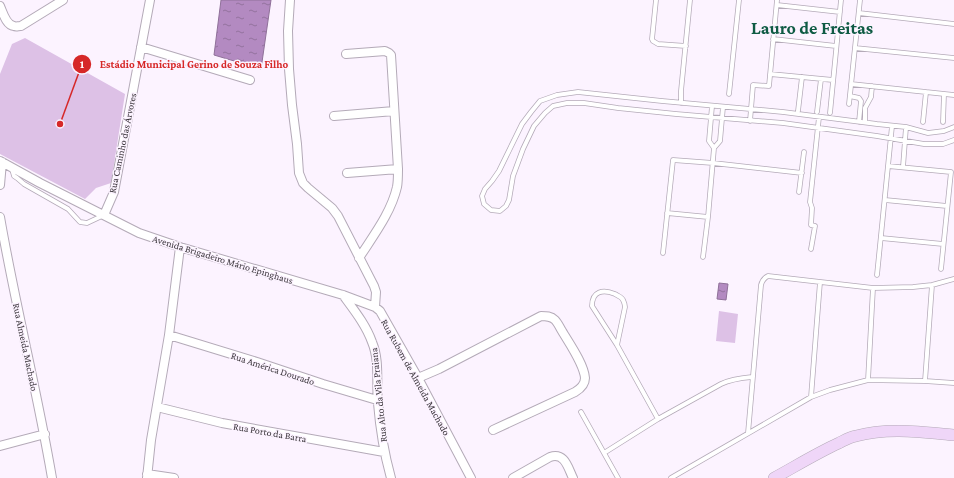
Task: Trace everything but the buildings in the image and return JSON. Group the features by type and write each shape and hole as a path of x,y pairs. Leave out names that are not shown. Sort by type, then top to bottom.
{"street":[{"path":"0,6 6,21 9,24 13,26 21,26 63,0"},
{"name":"Rua Caminho das Árvores","path":"104,215 114,192 150,0"},
{"path":"290,0 288,32 289,69 299,174 303,183 332,208 338,216 374,286 376,292 376,307 343,295"},
{"path":"141,47 250,80"},
{"path":"346,54 385,51 391,55 398,169 397,186 389,208 359,258"},
{"path":"334,116 394,111"},
{"path":"0,185 1,161"},
{"name":"Avenida Brigadeiro Mário Epinghaus","path":"1,161 139,233 180,247 343,295"},
{"path":"347,173 398,169"},
{"name":"Rua Almeida Machado","path":"0,217 17,306 45,434 52,478"},
{"path":"174,478 147,476 151,440 169,335 180,247"},
{"name":"Rua Alto da Vila Praiana","path":"343,295 368,332 375,350 377,400 380,426 384,452 391,478"},
{"name":"Rua Rubem de Almeida Machado","path":"376,307 380,311 418,378 471,478"},
{"path":"418,378 439,369 541,316 547,316 555,320 583,370 585,378 583,385 575,392 493,430"},
{"name":"Rua América Dourado","path":"169,335 377,400"},
{"name":"Rua Porto da Barra","path":"157,407 222,423 384,452"},
{"path":"774,478 825,449 855,436 881,431 929,432 954,435"},
{"path":"0,446 45,434"},
{"path":"513,478 555,455 560,456 565,460 573,478"}],"lane":[{"path":"656,0 652,38 653,41 658,44 686,46"},
{"path":"681,103 690,0"},
{"path":"729,94 739,0"},
{"path":"830,113 841,0"},
{"path":"849,104 860,0"},
{"path":"750,121 753,85 768,86 777,2 840,12"},
{"path":"859,14 954,24"},
{"path":"773,39 836,46"},
{"path":"855,48 954,58"},
{"path":"770,74 833,80"},
{"path":"798,111 802,77"},
{"path":"817,112 821,79"},
{"path":"851,84 954,95"},
{"path":"865,122 866,108 871,97 872,86"},
{"path":"954,127 944,131 928,133 906,127 751,109 578,92 557,95 540,102 522,124 499,172 485,189 482,196 484,204 491,210 500,211 506,206 509,200 513,176 523,149 534,126 545,113 554,106 567,103 584,103 618,108 783,123 924,144 943,144 954,140"},
{"path":"923,122 926,92"},
{"path":"943,122 944,94"},
{"path":"850,96 861,100 859,122"},
{"path":"712,106 709,141 714,148"},
{"path":"703,257 714,148 720,141 723,107"},
{"path":"812,249 815,226 811,225 812,208 810,202 819,117"},
{"path":"877,275 892,126"},
{"path":"903,167 906,127"},
{"path":"799,192 804,152"},
{"path":"663,253 673,160 802,173"},
{"path":"888,166 951,172 941,269"},
{"path":"11,167 14,176 24,184 68,209 80,222 87,224 104,215"},
{"path":"885,200 947,206"},
{"path":"667,213 708,217"},
{"path":"880,238 944,244"},
{"path":"748,433 761,285 762,281 768,276 873,288 932,285 954,279"},
{"path":"811,397 820,282"},
{"path":"925,380 932,285"},
{"path":"868,380 873,288"},
{"path":"617,345 625,307 624,301 618,295 604,291 594,296 592,306 617,345 658,419"},
{"path":"604,452 658,419 728,381 752,378"},
{"path":"671,478 811,397 837,388 868,380 925,380 954,383"},
{"path":"581,412 618,478"}],"shaded area":[{"path":"25,38 125,94 111,183 96,188 85,199 0,154 0,74 12,44"},
{"path":"719,311 738,314 735,343 716,341"}],"water":[{"path":"221,0 271,0 261,69 214,55"},
{"path":"719,283 728,284 726,300 717,299"}],"place":[{"name":"Estádio Municipal Gerino de Souza Filho","path":"60,124"}],"district":[{"name":"Lauro de Freitas","path":"812,28"}]}
